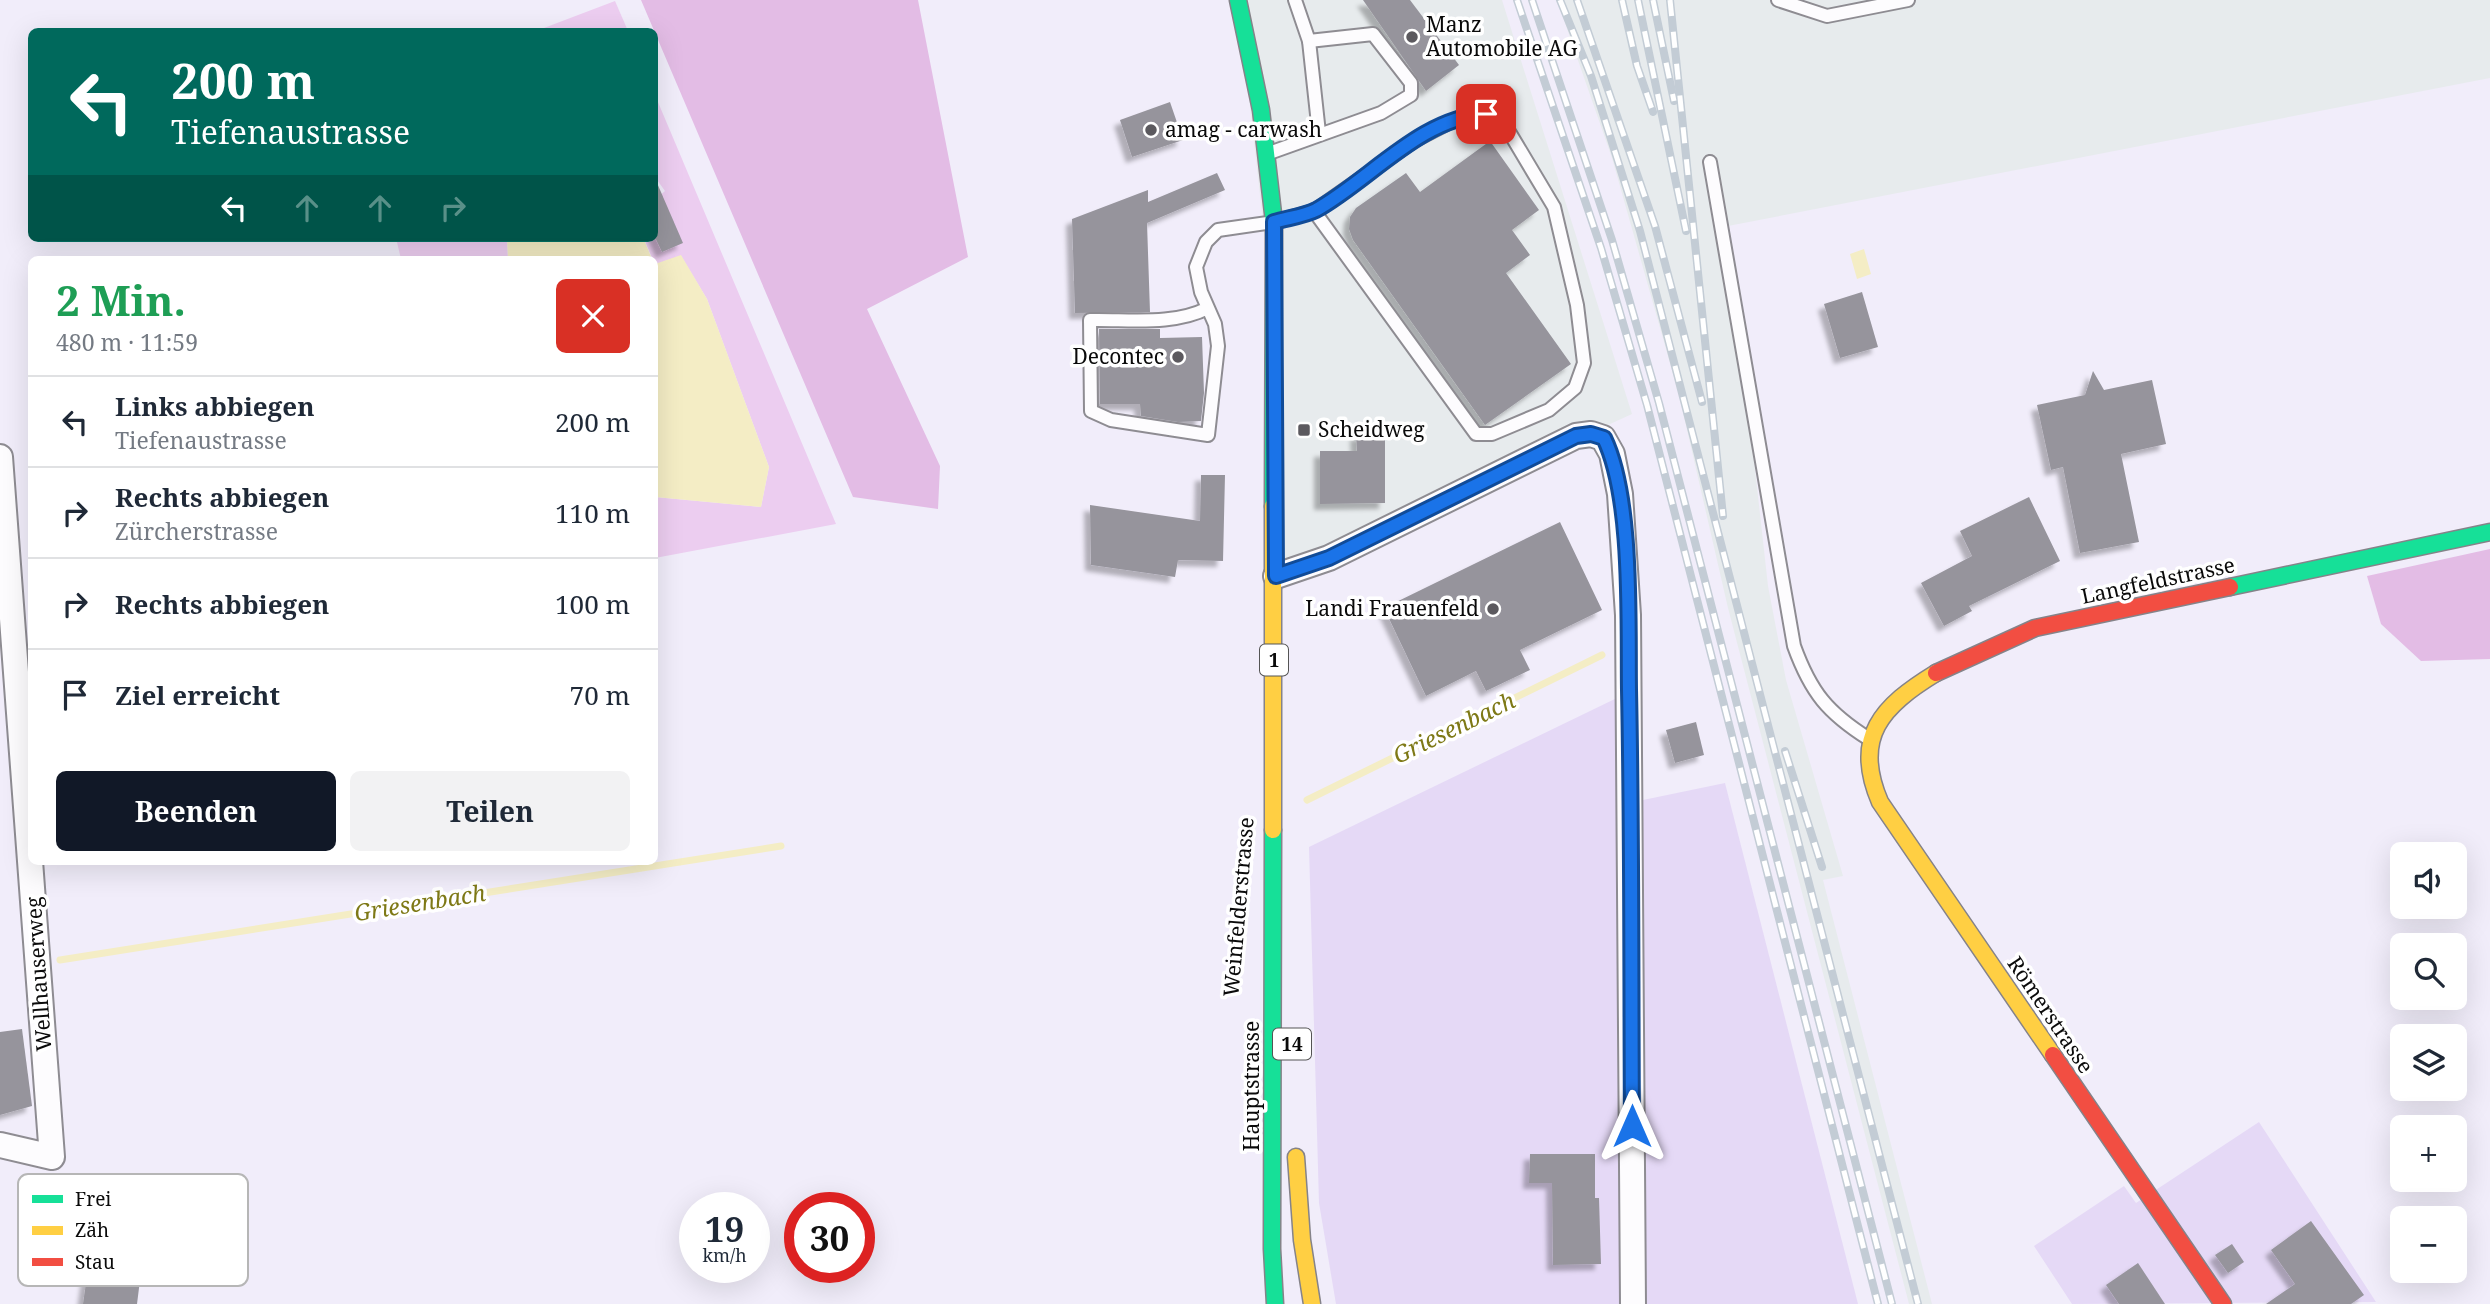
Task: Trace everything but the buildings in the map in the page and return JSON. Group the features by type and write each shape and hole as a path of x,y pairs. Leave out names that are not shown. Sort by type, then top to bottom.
{"main road":[{"name":"1","path":"1238,0 1250,43 1268,153 1274,222 1276,576 1273,784"},
{"name":"Langfeldstrasse","path":"1870,740 1882,715 1905,693 1982,649 2035,628 2490,532"},
{"name":"Römerstrasse","path":"1870,740 1867,761 1880,802 2222,1304"},
{"name":"Weinfelderstrasse","path":"1255,906 1273,784"},
{"name":"Weinfelderstrasse","path":"1273,784 1281,831 1289,923"},
{"name":"Hauptstrasse","path":"1273,784 1272,1249 1275,1304"},
{"path":"1295,1143 1301,1240 1312,1304"}],"street":[{"path":"1276,576 1329,558 1576,436 1591,434 1604,438 1612,454 1620,494 1628,615 1633,1304"},
{"name":"Wellhauserweg","path":"0,457 28,834"},
{"name":"Wellhauserweg","path":"0,1145 52,1157 30,865"}],"lane":[{"path":"1295,0 1309,41 1319,133"},
{"path":"1778,0 1827,16 1908,0"},
{"path":"1268,153 1381,113 1411,95 1411,83 1373,34 1309,41"},
{"path":"1208,308 1193,316 1175,319 1090,320 1091,411 1111,420 1208,435 1218,345 1208,308 1196,267 1206,242 1218,230 1274,222 1314,211 1414,141 1464,115 1486,114 1505,125 1554,207 1577,305 1584,363 1575,388 1549,410 1492,434 1476,434 1314,211"},
{"path":"1710,162 1794,646 1816,695 1844,723 1870,740"}],"shaded area":[{"path":"641,0 918,0 968,257 867,309 940,466 938,509 853,497 658,40 658,28 653,28"},
{"path":"1238,0 1502,0 1632,414 1276,576 1275,328"},
{"path":"1557,0 2490,0 2490,78 1728,226 1768,586 1786,680 1843,876 1823,880 1932,1304 1909,1304 1728,608 1679,395 1612,158"},
{"path":"615,1 627,28 544,28"},
{"path":"658,102 836,524 658,557 658,497 761,507 769,467 707,299 681,256 658,264 658,256 651,256 645,242 658,242 658,197 665,191 658,181"},
{"path":"397,242 507,242 508,256 400,256"},
{"path":"507,242 645,242 651,256 508,256"},
{"path":"1864,249 1871,274 1857,279 1850,254"},
{"path":"681,255 707,299 769,467 761,507 658,497 658,263"},
{"path":"2490,549 2490,659 2421,661 2381,624 2367,576"},
{"path":"1621,696 1628,1304 1336,1304 1319,1203 1309,847"},
{"path":"1725,783 1858,1304 1641,1304 1639,827 1643,800"},
{"path":"2259,1122 2376,1302 2072,1304 2034,1246 2124,1186 2136,1203"}],"waterway":[{"name":"Griesenbach","path":"1307,800 1602,655"},
{"name":"Griesenbach","path":"60,960 781,846"}],"railway":[{"path":"1517,0 1601,248 1647,405 1878,1304"},
{"path":"1532,0 1612,240 1659,403 1892,1304"},
{"path":"1560,0 1591,76 1640,231 1918,1304"},
{"path":"1577,0 1655,226 1702,402"},
{"path":"1622,0 1637,66 1653,112"},
{"path":"1638,0 1686,231"},
{"path":"1653,0 1674,101"},
{"path":"1670,0 1723,516"},
{"path":"1785,751 1822,867"}],"traffic: fast":[{"path":"1238,0 1261,110 1274,222 1273,506"},
{"path":"2230,587 2490,532"},
{"path":"1273,830 1272,1249 1275,1304"}],"traffic: slow":[{"path":"1273,506 1273,830"},
{"path":"1936,673 1901,698 1887,711 1877,726 1871,741 1869,759 1872,779 1880,802 2053,1055"},
{"path":"1296,1157 1302,1240 1312,1304"}],"traffic: jam":[{"path":"1936,673 2035,628 2230,587"},
{"path":"2053,1055 2223,1304"}],"place":[{"name":"Manz Automobile AG","path":"1412,37"},
{"name":"amag - carwash","path":"1151,130"},
{"name":"Decontec","path":"1178,357"},
{"name":"Scheidweg","path":"1304,430"},
{"name":"Landi Frauenfeld","path":"1493,609"}],"route":[{"path":"1486,114 1464,115 1414,141 1314,211 1274,222 1276,576 1329,558 1576,436 1591,434 1604,438 1612,454 1620,494 1628,615 1632,1126"}]}
